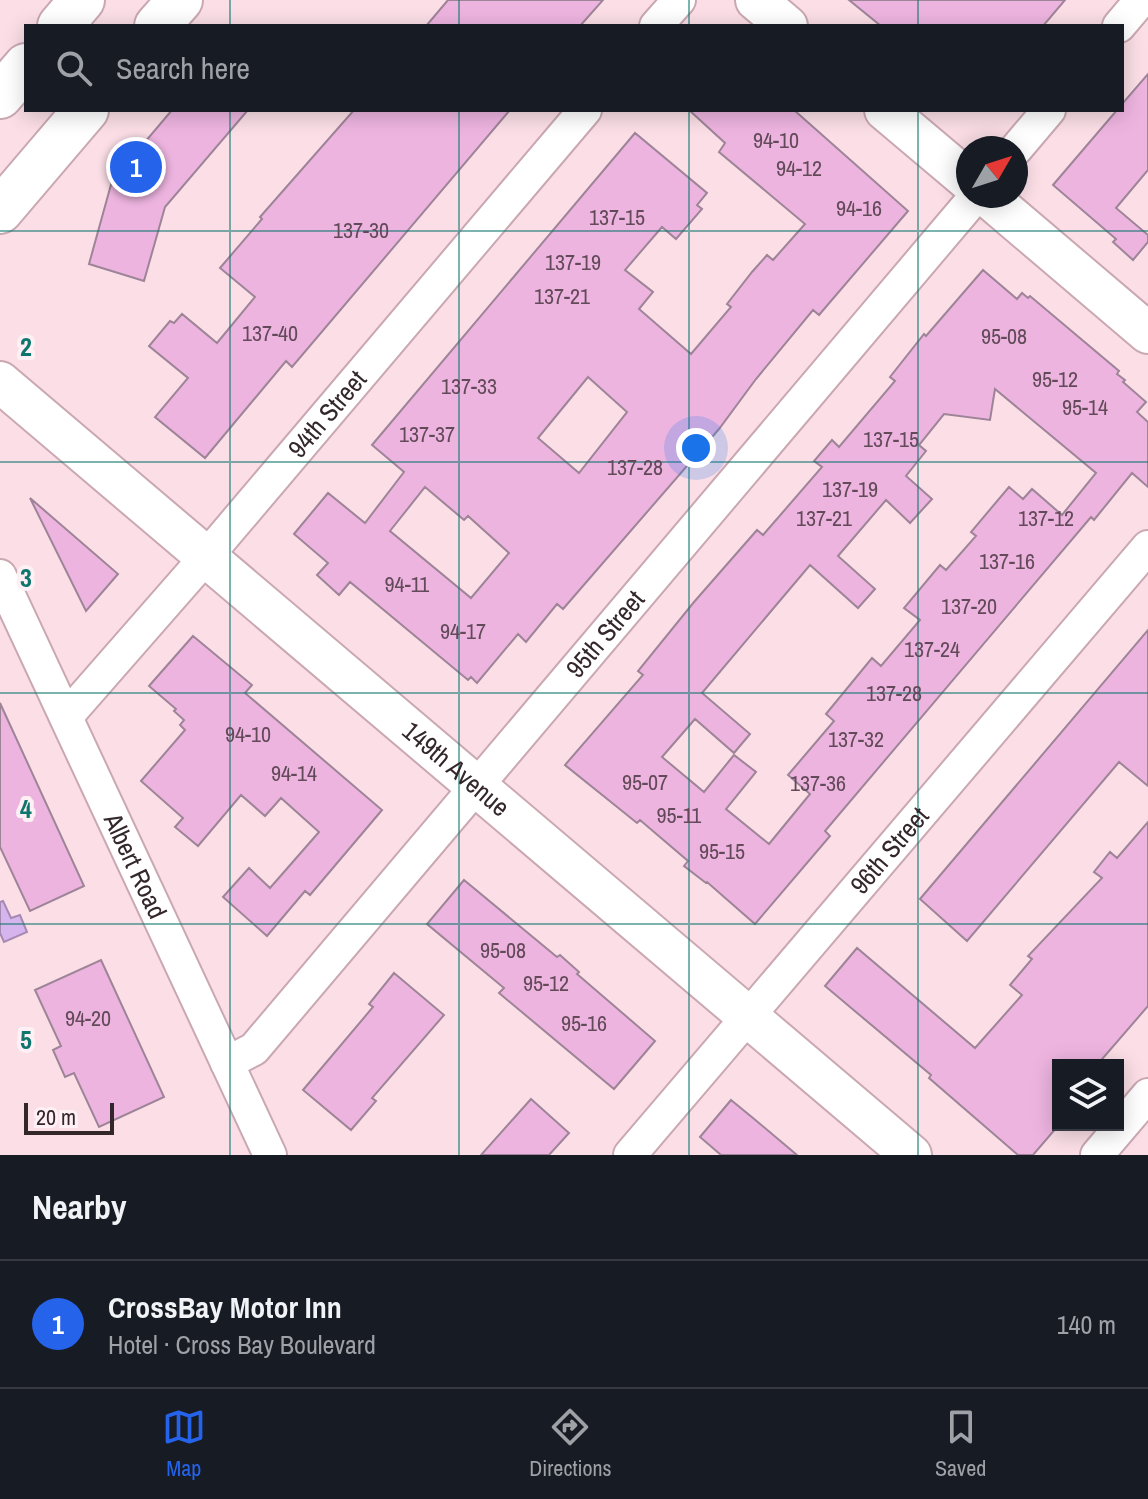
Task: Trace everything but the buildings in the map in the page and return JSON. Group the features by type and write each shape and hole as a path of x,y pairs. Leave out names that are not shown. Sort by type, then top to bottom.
{"main road":[{"path":"62,24 82,0"},
{"path":"159,24 180,0"},
{"path":"0,96 24,68"},
{"path":"0,211 84,112"}],"street":[{"path":"658,24 679,0"},
{"path":"756,0 785,24"},
{"path":"1121,24 1141,0"},
{"name":"94th Street","path":"66,717 206,557 583,112"},
{"path":"887,112 956,170"},
{"path":"1027,136 1047,112"},
{"name":"95th Street","path":"227,1063 254,1049 966,208"},
{"path":"1001,208 1148,333"},
{"name":"149th Avenue","path":"0,382 911,1155"},
{"name":"96th Street","path":"630,1155 1148,547"},
{"name":"Albert Road","path":"0,576 270,1155"},
{"path":"1097,1155 1148,1095"}],"shaded area":[{"path":"3,901 11,918 20,915 27,932 4,942 0,933 0,902"}],"place":[{"name":"CrossBay Motor Inn","path":"136,167"}]}
